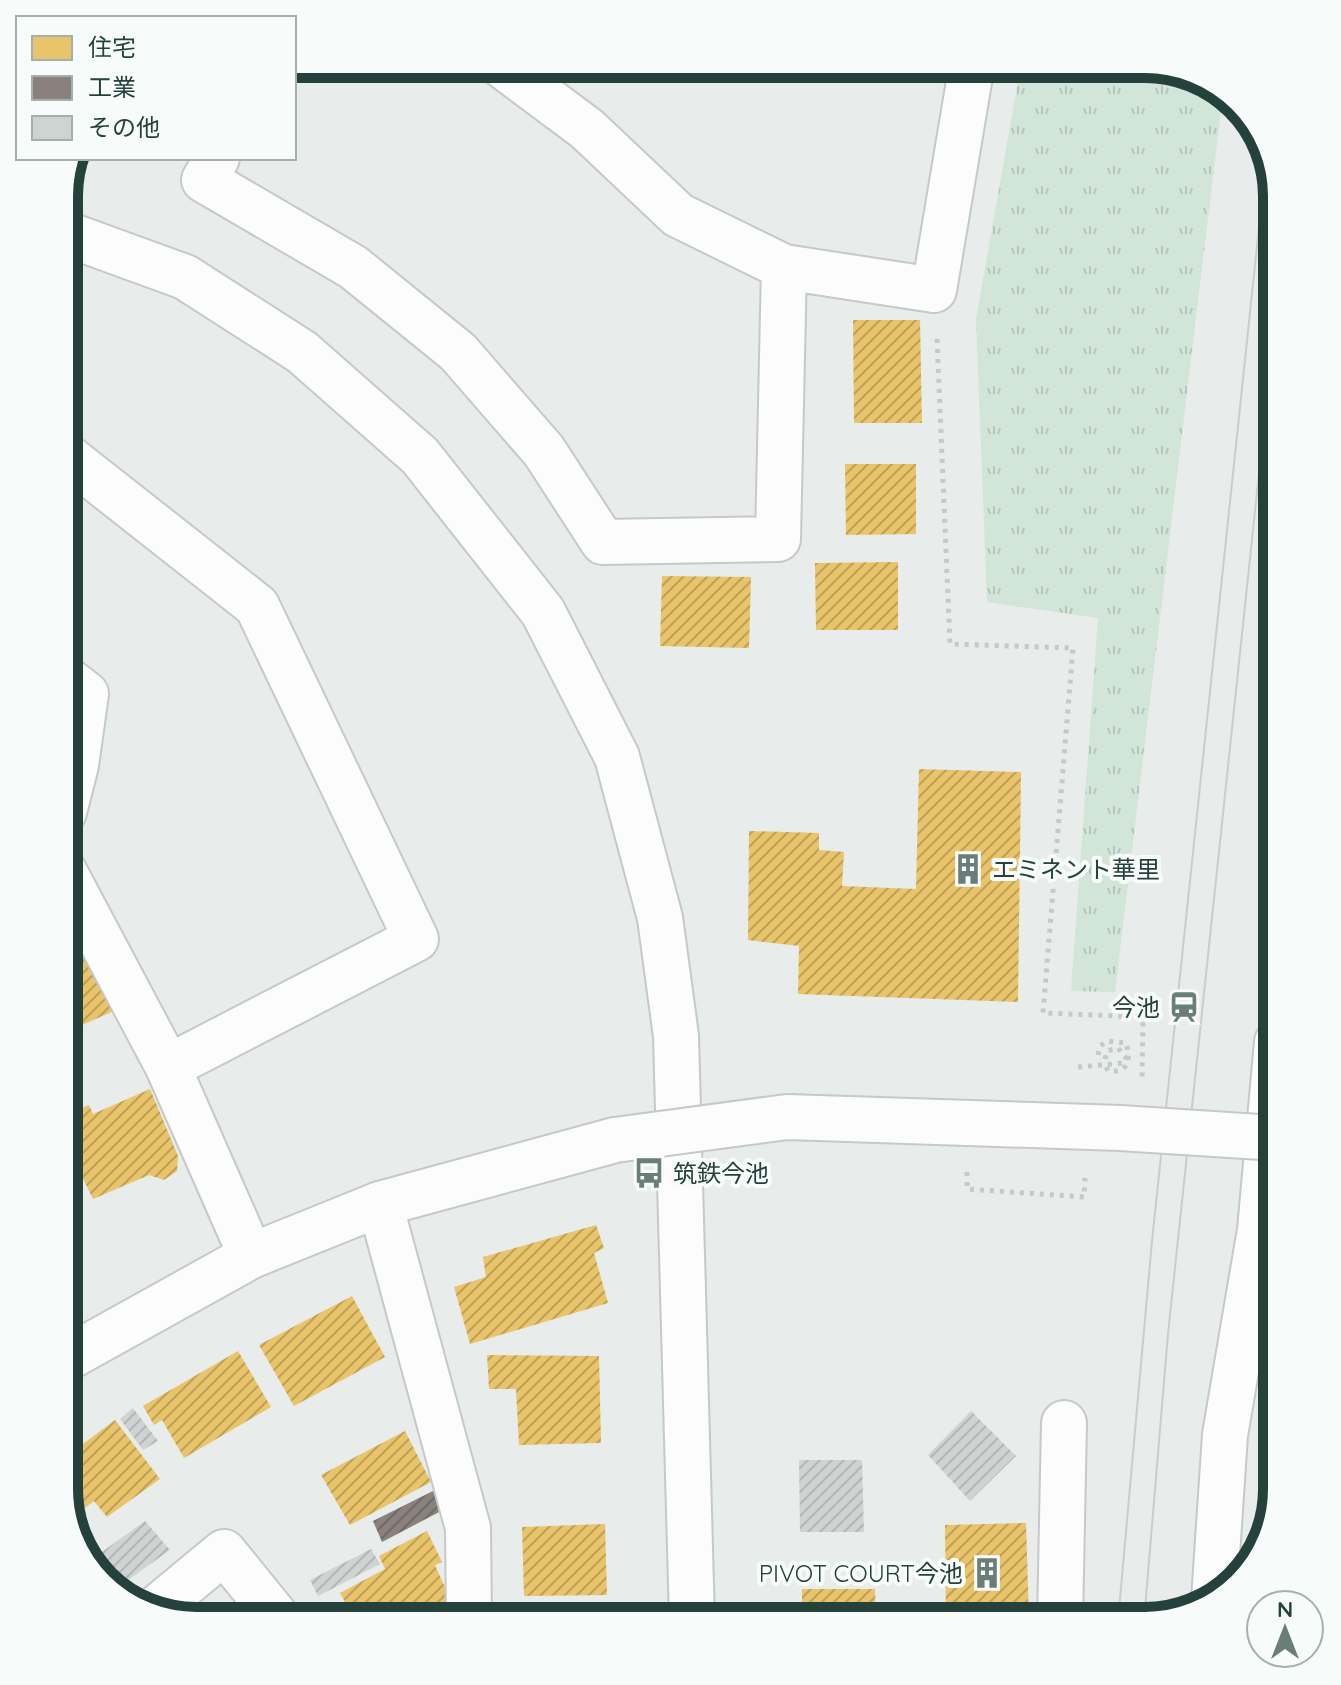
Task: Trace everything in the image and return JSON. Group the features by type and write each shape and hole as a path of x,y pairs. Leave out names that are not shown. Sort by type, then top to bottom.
{"street":[{"path":"519,78 587,129 678,215 784,267 934,290 970,78"},
{"path":"216,160 204,180 353,267 458,352 544,451 603,542 778,539 784,267"},
{"path":"78,238 185,277 302,352 420,456 543,612 617,757 660,918 676,1036 692,1607"},
{"path":"78,465 257,606 416,939 168,1067"},
{"path":"78,688 86,694 78,751"},
{"path":"78,897 168,1067 251,1256"},
{"path":"78,1352 251,1256 380,1204 615,1140 787,1117 1120,1128 1263,1137"},
{"path":"380,1204 468,1528 469,1607"},
{"path":"1215,1583 1225,1435 1263,1258"},
{"path":"1060,1607 1064,1423"},
{"path":"163,1602 224,1552 269,1607"}],"path":[{"path":"934,290 950,644 1073,648 1043,1013 1143,1017 1142,1096"},
{"path":"1078,1067 1113,1066 1124,1063 1126,1058 1118,1048 1107,1051 1104,1063 1108,1071 1119,1072 1127,1066 1130,1056 1126,1043 1107,1041 1100,1046 1098,1055"}],"green space":[{"path":"1019,78 1152,78 1190,87 1221,106 1115,992 1071,991 1098,618 987,602 976,319"}],"building: 住宅":[{"path":"853,320 920,320 922,423 854,423"},
{"path":"845,464 916,464 916,534 846,535"},
{"path":"898,562 898,630 816,630 815,563"},
{"path":"662,576 751,577 749,648 660,646"},
{"name":"エミネント華里","path":"919,769 1021,772 1018,1002 798,994 799,946 748,940 749,831 819,833 819,850 844,852 842,886 916,889"},
{"path":"78,927 116,1010 78,1027"},
{"path":"150,1089 178,1156 177,1171 164,1180 149,1175 93,1199 78,1168 78,1110 89,1105 93,1114"},
{"path":"596,1225 604,1248 594,1253 608,1303 470,1344 454,1287 486,1277 483,1257"},
{"path":"352,1296 385,1357 294,1406 259,1345"},
{"path":"238,1351 271,1407 184,1458 162,1420 154,1425 143,1406"},
{"path":"487,1355 599,1356 601,1443 519,1445 516,1389 489,1389"},
{"path":"115,1420 160,1479 107,1517 94,1501 80,1511 78,1448"},
{"path":"405,1431 431,1482 350,1525 321,1475"},
{"name":"PIVOT COURT今池","path":"1026,1523 1029,1607 946,1607 945,1525"},
{"path":"605,1524 607,1595 524,1596 522,1527"},
{"path":"427,1531 442,1562 435,1565 452,1603 444,1607 348,1607 340,1593 385,1569 379,1556"},
{"path":"802,1589 875,1589 876,1607 802,1607"},
{"path":"238,1599 245,1607 228,1607"}],"building: 工業":[{"path":"433,1491 443,1510 382,1542 373,1521"}],"building: その他":[{"path":"133,1408 158,1441 143,1450 120,1419"},
{"path":"971,1411 1016,1456 970,1501 928,1455"},
{"path":"799,1460 862,1460 864,1532 800,1532"},
{"path":"145,1521 170,1550 124,1583 99,1554"},
{"path":"371,1549 380,1564 318,1596 310,1580"}],"tram line":[{"path":"1119,1607 1152,1241 1263,192"},
{"path":"1145,1607 1168,1334 1263,435"}],"place":[{"name":"エミネント華里","path":"968,869"},
{"name":"今池","path":"1184,1007"},
{"name":"筑鉄今池","path":"649,1173"},
{"name":"PIVOT COURT今池","path":"987,1573"}]}
